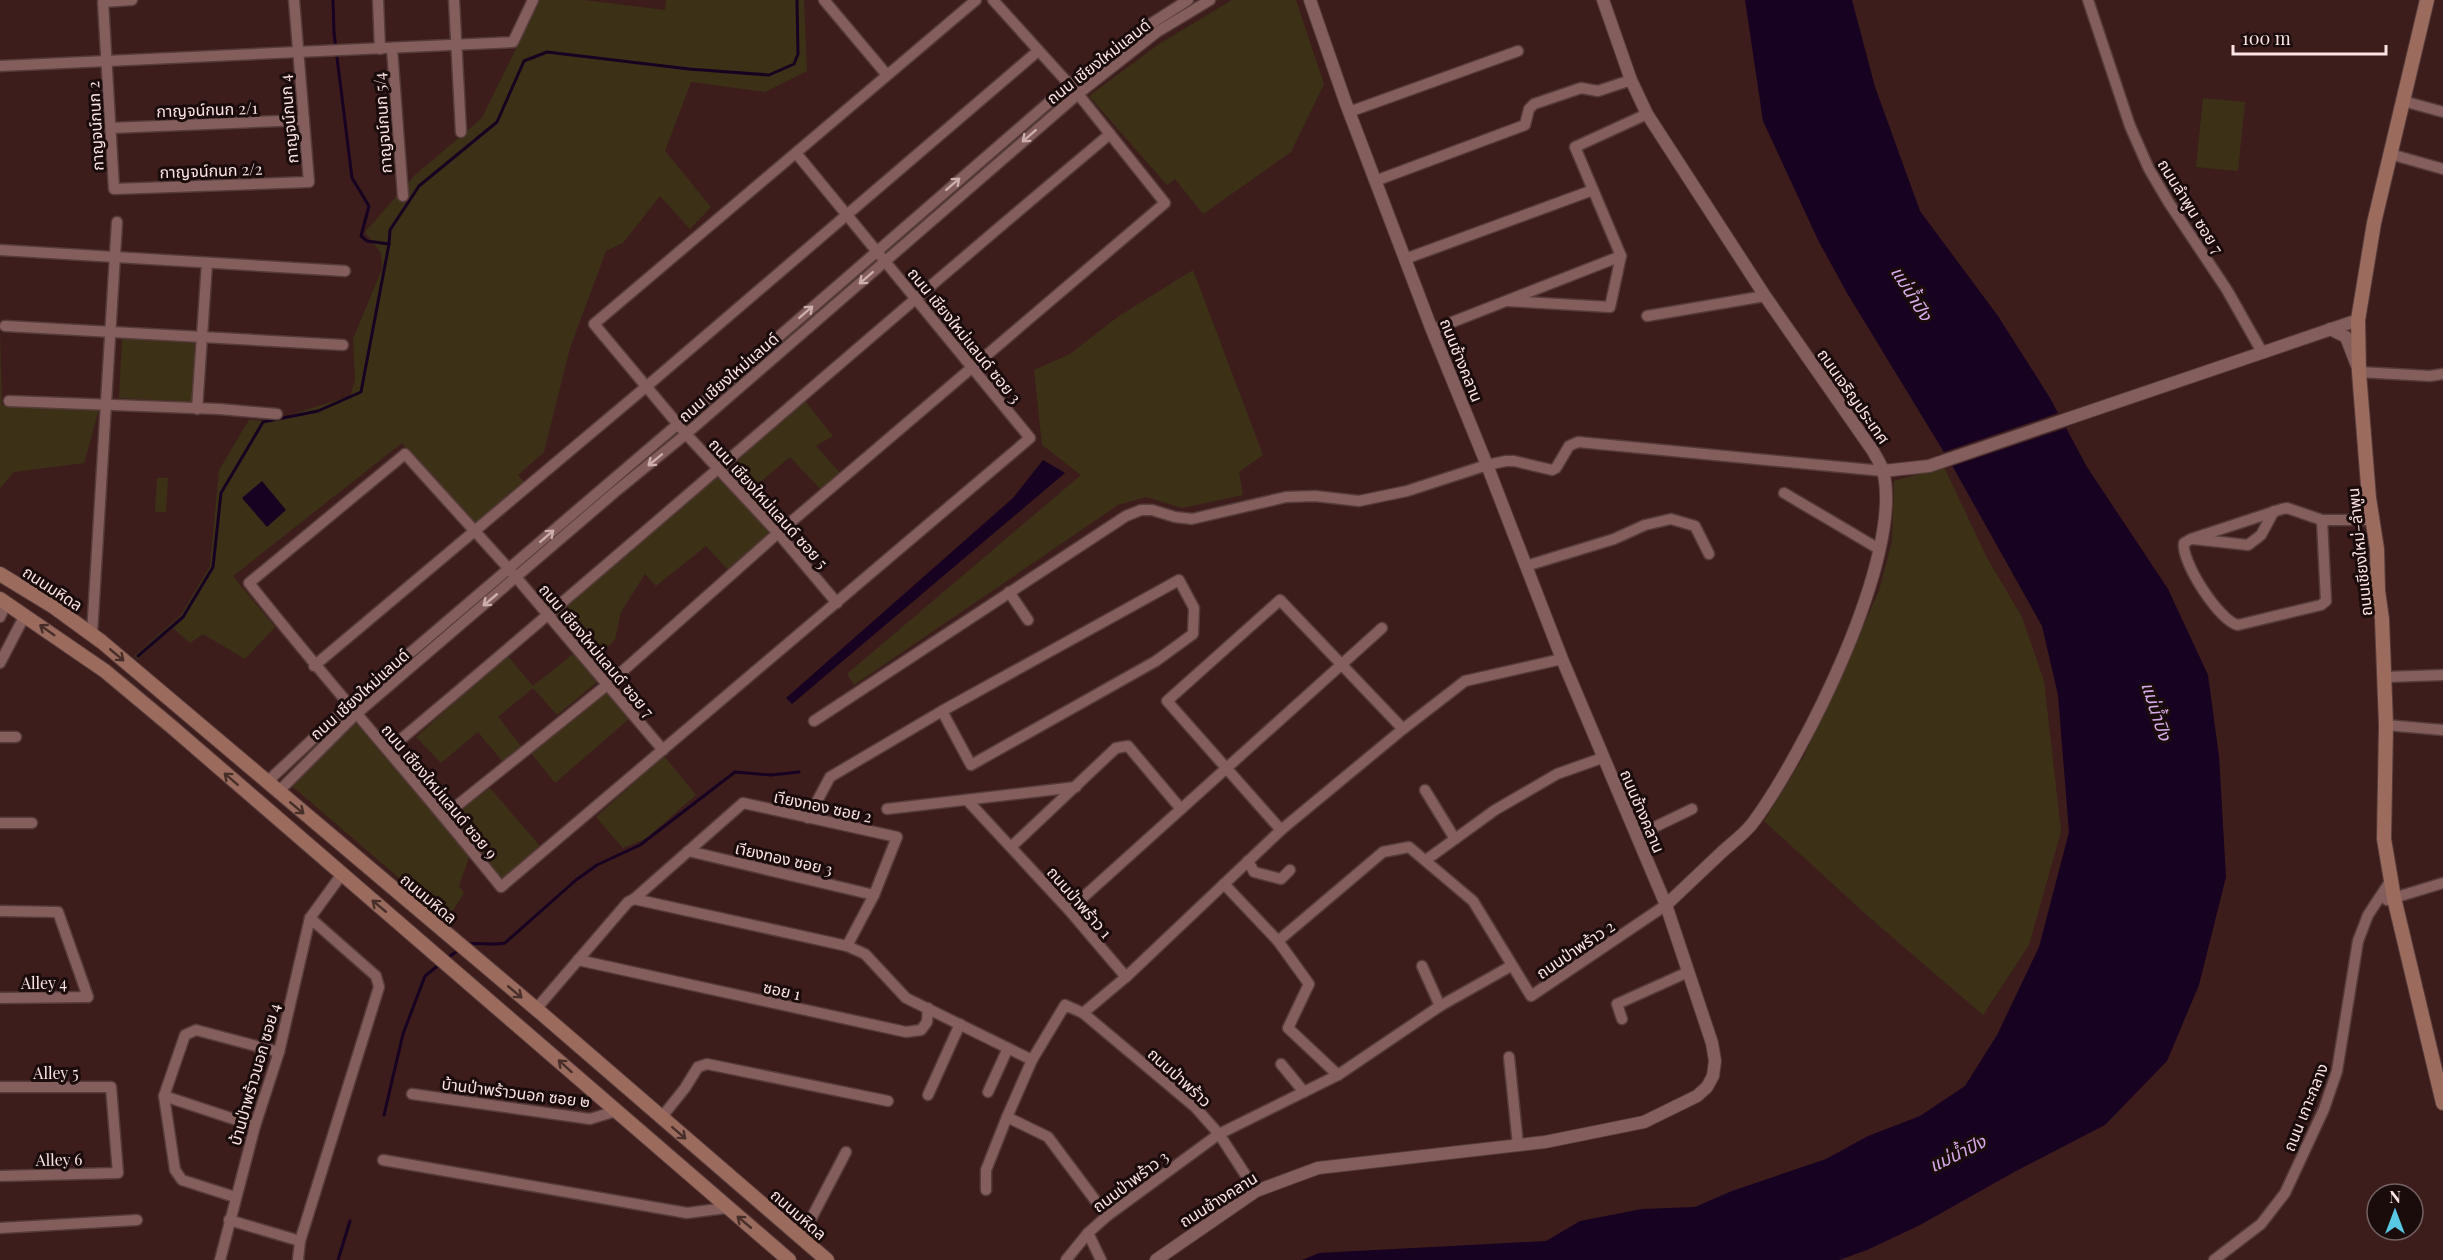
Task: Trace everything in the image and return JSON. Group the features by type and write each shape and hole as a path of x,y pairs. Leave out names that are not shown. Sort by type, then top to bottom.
{"main road":[{"name":"ถนนเชียงใหม่-ลำพูน","path":"2427,0 2374,223 2358,320 2359,372 2372,520 2377,549 2385,677 2384,839 2394,898 2443,1103"},
{"name":"ถนนมหิดล","path":"0,574 92,634 828,1260"},
{"path":"3,601 105,671 454,969 726,1208 789,1260"}],"street":[{"name":"กาญจน์กนก 2","path":"114,189 103,2 132,0"},
{"name":"กาญจน์กนก 4","path":"294,0 309,182"},
{"path":"378,0 380,50"},
{"path":"454,0 461,132"},
{"path":"0,66 513,42 532,0"},
{"path":"824,0 887,75"},
{"path":"796,153 976,0"},
{"path":"444,816 607,685 778,533 1165,203 1078,94 993,0"},
{"name":"ถนน เชียงใหม่แลนด์","path":"267,782 512,573 876,250 1069,85 1152,23 1188,0"},
{"name":"ถนน เชียงใหม่แลนด์","path":"512,573 686,434 1078,94 1157,32 1210,0"},
{"name":"ถนนช้างคลาน","path":"1156,1260 1256,1191 1318,1168 1545,1142 1644,1122 1689,1100 1707,1087 1713,1076 1714,1052 1666,905 1602,758 1432,330 1349,112 1310,0"},
{"name":"ถนนเจริญประเทศ","path":"1603,0 1631,80 1647,114 1765,297 1873,451 1883,471 1885,501 1883,531 1870,585 1840,663 1804,740 1784,777 1750,826 1666,905"},
{"name":"ถนนลำพูน ซอย 7","path":"2088,0 2130,126 2149,169 2227,290 2262,352"},
{"name":"กาญจน์กนก 5/4","path":"392,49 403,196"},
{"path":"314,666 647,386 1038,51"},
{"path":"1349,112 1518,51"},
{"path":"1375,181 1525,125 1529,109 1534,104 1578,89 1601,90 1631,80"},
{"path":"2403,100 2443,112"},
{"path":"1507,301 1610,307 1621,256 1575,147 1647,114"},
{"name":"กาญจน์กนก 2/1","path":"111,128 304,120"},
{"path":"388,750 549,616 915,297 1110,134"},
{"name":"ถนน เชียงใหม่แลนด์ ซอย 3","path":"796,153 1030,438 837,603"},
{"name":"ถนน เชียงใหม่แลนด์ ซอย 5","path":"796,153 594,324 686,434 778,533 837,603"},
{"path":"2390,154 2443,169"},
{"name":"กาญจน์กนก 2/2","path":"114,189 309,182"},
{"path":"1405,259 1593,190"},
{"path":"92,634 117,222"},
{"path":"0,250 345,272"},
{"path":"1432,330 1621,256"},
{"path":"197,409 207,263"},
{"path":"1647,316 1765,297"},
{"path":"2328,330 2354,311 2361,297"},
{"path":"814,721 1126,516 1141,510 1152,510 1185,519 1286,497 1315,496 1359,501 1407,491 1487,465 1514,461 1552,470 1556,468 1569,446 1578,442 1883,471 1929,466 2358,320"},
{"path":"5,326 343,345"},
{"path":"2328,330 2346,337 2359,372 2430,376 2443,374"},
{"path":"9,401 246,410 278,414"},
{"name":"ถนน เชียงใหม่แลนด์ ซอย 7","path":"249,583 405,454 512,573 663,750"},
{"path":"1784,493 1879,549"},
{"path":"2322,520 2326,601 2321,606 2238,625 2228,621 2195,579 2183,549 2184,543 2191,539 2287,508 2322,520 2372,520"},
{"path":"2191,539 2248,544 2261,535 2274,511"},
{"path":"1526,566 1614,539 1645,525 1671,519 1695,526 1709,554"},
{"path":"808,818 830,777 942,711 1179,580 1194,608 1193,634 1156,661 970,765 942,711"},
{"name":"ถนน เชียงใหม่แลนด์ ซอย 9","path":"249,583 314,666 444,816 501,887 663,750"},
{"path":"1009,592 1028,620"},
{"path":"1281,830 1167,701 1280,600 1403,729"},
{"path":"0,618 3,601"},
{"path":"663,750 837,603"},
{"path":"0,663 25,615"},
{"path":"1069,910 1382,628"},
{"path":"1083,1013 1126,977 1281,830 1465,681 1562,659"},
{"path":"2385,677 2443,675"},
{"name":"ถนน เชียงใหม่แลนด์","path":"278,792 352,710"},
{"path":"2386,725 2443,730"},
{"path":"0,737 16,737"},
{"path":"1011,847 1116,748 1128,746 1181,809"},
{"path":"1426,860 1495,810 1557,774 1602,758"},
{"path":"887,809 1076,787"},
{"path":"1425,790 1455,839"},
{"name":"ถนนป่าพร้าว 1","path":"967,800 1069,910 1126,977"},
{"name":"เาียงทอง ซอย 2","path":"688,851 742,803 897,837 874,895"},
{"path":"1636,836 1692,809"},
{"path":"0,823 32,823"},
{"path":"1278,941 1383,852 1409,847 1473,901 1511,966"},
{"path":"538,1011 633,904 634,899 688,851"},
{"name":"เาียงทอง ซอย 3","path":"688,851 874,895"},
{"path":"1248,861 1254,872 1281,879 1290,870"},
{"name":"บ้านป่าพร้าวนอก ซอย 4","path":"220,1260 255,1126 279,1052 310,918 342,874"},
{"name":"ถนน เกาะกลาง","path":"2214,1260 2261,1224 2285,1193 2324,1109 2339,1064 2358,941 2368,915 2391,880"},
{"path":"2378,902 2443,883"},
{"path":"1224,884 1278,941 1309,984 1288,1028 1338,1075"},
{"path":"848,946 874,895"},
{"path":"634,899 848,946 865,954 906,998 1032,1060 986,1170 986,1190"},
{"name":"ถนนป่าพร้าว 2","path":"1511,966 1531,996 1666,905"},
{"name":"Alley 4","path":"0,911 58,912 88,997 0,998"},
{"path":"298,1260 300,1241 379,987 376,976 310,918"},
{"name":"ซอย 1","path":"581,962 906,1032 921,1030 927,1022 928,1008"},
{"path":"1422,966 1440,1006"},
{"name":"ถนนป่าพร้าว 3","path":"1066,1260 1088,1233 1107,1216 1219,1134 1338,1075 1440,1006 1511,966"},
{"path":"1622,1019 1617,1004 1688,972"},
{"name":"ถนนป่าพร้าว","path":"1032,1060 1065,1005 1083,1013 1195,1107 1219,1134 1256,1191"},
{"path":"928,1095 960,1024"},
{"path":"236,1197 182,1180 175,1170 164,1096 177,1052 185,1035 196,1030 279,1052"},
{"path":"988,1092 1008,1048"},
{"path":"1509,1057 1518,1145"},
{"path":"661,1118 685,1088 698,1067 707,1064 888,1101"},
{"path":"1281,1064 1304,1092"},
{"name":"Alley 5","path":"0,1087 111,1087 118,1173"},
{"name":"บ้านป่าพร้าวนอก ซอย ๒","path":"412,1094 590,1119 616,1111"},
{"path":"164,1096 255,1126"},
{"path":"1007,1117 1048,1137 1107,1216"},
{"path":"801,1238 846,1152"},
{"path":"383,1160 687,1213 726,1208"},
{"name":"Alley 6","path":"0,1176 118,1173"},
{"path":"0,1228 137,1220"},
{"path":"229,1220 300,1241"},
{"path":"1088,1233 1101,1260"}],"shaded area":[{"path":"540,0 584,0 665,10 666,0 804,0 807,71 765,92 691,82 665,151 711,207 690,229 660,196 623,243 606,251 570,348 544,452 518,475 526,484 477,526 402,443 233,576 275,627 245,659 203,634 190,643 173,628 138,659 134,656 181,615 210,566 219,470 249,420 271,421 350,396 355,380 353,339 382,269 381,253 365,232 415,175 482,118"},
{"path":"1232,0 1296,0 1324,84 1291,152 1203,214 1175,179 1167,185 1089,96 1159,44"},
{"path":"2203,98 2245,102 2238,171 2196,167"},
{"path":"1193,270 1263,455 1239,472 1243,495 1182,508 1146,497 1118,505 854,685 847,674 1081,475 1042,445 1034,370 1070,354 1119,316"},
{"path":"0,331 2,405 99,409 84,463 14,472 0,488"},
{"path":"122,338 195,343 192,402 119,398"},
{"path":"804,400 833,436 816,446 840,473 821,490 790,457 753,488 732,466"},
{"path":"1944,467 1987,558 2022,617 2044,681 2061,831 2029,945 1983,1015 1870,918 1764,821 1804,756 1879,591 1892,541 1894,481"},
{"path":"717,474 772,532 729,571 706,546 656,586 645,574 621,612 615,640 594,659 555,616"},
{"path":"157,478 168,478 166,512 155,512"},
{"path":"573,654 597,682 557,715 533,688 498,717 522,747 502,761 478,732 441,763 416,737 507,655 533,686"},
{"path":"607,690 630,718 555,783 531,753"},
{"path":"356,722 440,817 469,857 459,886 464,893 447,919 292,786"},
{"path":"664,756 696,795 645,839 623,848 596,817"},
{"path":"490,788 540,846 501,882 449,817"}],"water":[{"name":"แม่น้ำปิง","path":"1745,0 1852,0 1875,87 1920,211 1998,316 2050,398 2087,467 2168,589 2208,675 2219,756 2226,877 2199,985 2167,1061 2105,1125 2016,1171 1920,1225 1867,1250 1839,1260 1302,1260 1319,1253 1546,1241 1580,1221 1642,1209 1695,1207 1732,1191 1826,1159 1868,1136 1920,1116 1965,1086 1997,1035 2039,947 2069,832 2058,695 2042,626 1953,467 1847,293 1818,240 1763,121"},
{"path":"1043,460 1065,473 792,704 786,698 1013,498"},
{"path":"262,481 286,510 267,527 242,498"}],"pier":[{"path":"2061,412 2069,427 1950,467 1941,453"}],"waterway":[{"path":"333,0 334,33 352,178 369,206 361,236 367,241 389,244"},
{"path":"138,656 183,617 213,567 221,493 263,422 318,411 361,392 390,230 419,186 497,122 524,61 547,52 689,69 769,75 794,64 798,54 797,0"},
{"path":"466,944 505,943 576,880 597,865 640,845 735,772 771,775 799,772"},
{"path":"447,958 459,950"},
{"path":"384,1115 403,1034 425,976 440,964"},
{"path":"338,1260 350,1221"}]}
